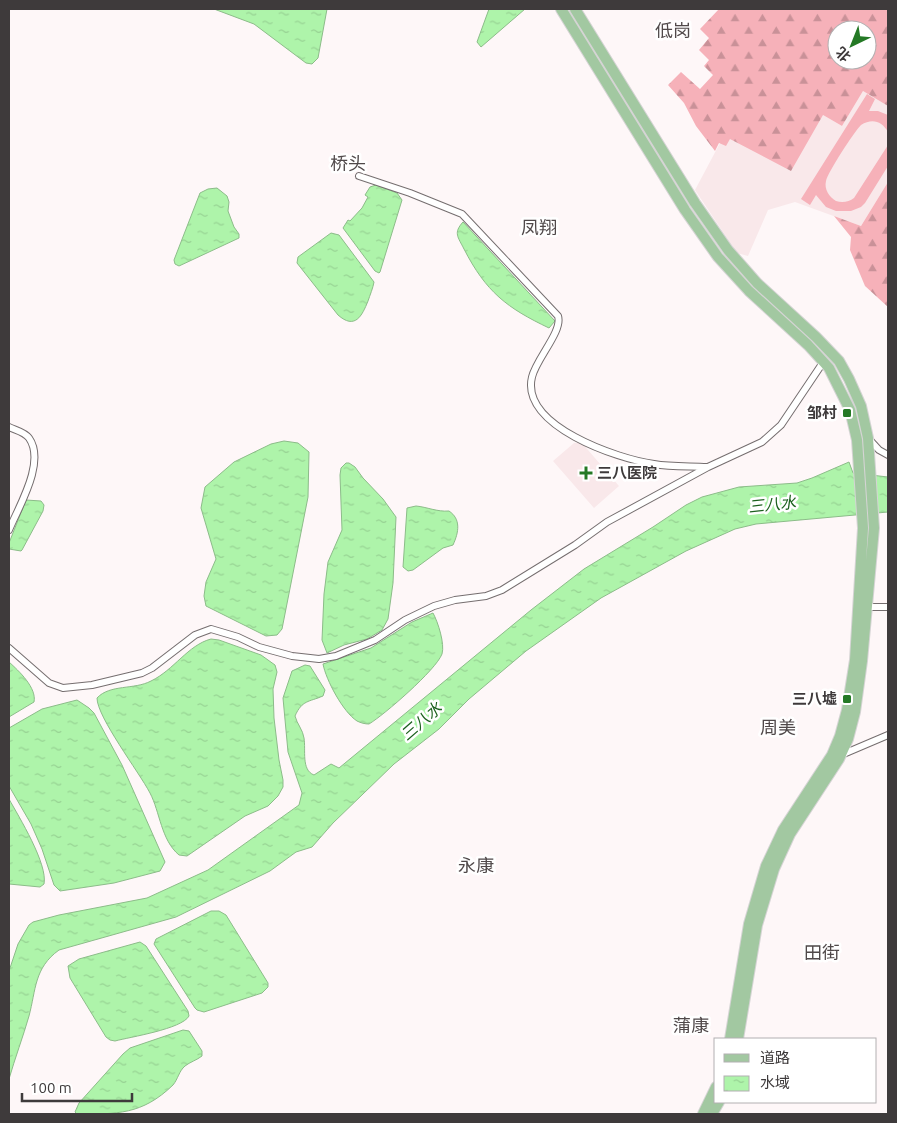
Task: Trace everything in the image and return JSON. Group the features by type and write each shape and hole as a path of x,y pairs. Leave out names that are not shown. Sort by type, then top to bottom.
{"main road":[{"path":"561,9 685,210 718,257 749,291 824,361 839,384 855,428 862,528 855,660 850,695 843,726 832,755 783,830 766,866 750,924 730,1038"},
{"path":"575,9 709,224 728,250 757,283 810,331 839,361 861,406 868,438 874,528 858,696 851,728 841,755 828,778 790,834 774,869 759,918 738,1038"},
{"path":"703,1114 714,1092"},
{"path":"712,1114 718,1103"}],"street":[{"path":"359,176 410,193 462,214 558,316 558,327 535,368 531,382 534,401 549,420 570,434 627,458 664,465 708,467"},
{"path":"9,648 49,683 67,688 92,685 142,673 152,668 194,635 212,629 238,636 259,647 278,652 306,658 328,658 375,640 405,620 434,606 455,600 486,596 502,590 576,545 607,522 708,467 762,442 775,431 824,361"},
{"path":"9,427 30,439 35,463 34,473 9,530"},
{"path":"868,438 879,450 888,455"},
{"path":"867,607 888,607"},
{"path":"841,755 888,735"}],"shaded area":[{"path":"863,91 888,106 888,182 861,226 795,202 768,210 748,256 737,253 695,190 720,143 730,138 823,115 842,126"},
{"name":"三八医院","path":"574,443 582,443 619,486 594,508 553,461"}],"green space":[{"path":"719,9 888,9 888,106 863,91 842,126 823,115 791,171 730,139 726,146 719,143 715,151 696,126 684,103 668,85 681,72 700,89 713,75 704,66 709,60 699,50 709,38 700,29"},
{"path":"867,94 875,99 869,111 878,111 888,115 888,132 883,125 873,121 861,125 831,169 826,181 826,190 836,201 845,202 854,198 888,145 888,166 861,207 851,211 836,211 826,207 816,195 810,205 801,199"},
{"path":"888,182 888,307 865,286 850,250 851,237 834,216 861,226"}],"water":[{"path":"214,9 327,9 318,58 312,64 306,63 254,24"},
{"path":"489,9 525,9 481,47 477,42"},
{"path":"376,185 397,193 402,200 379,273 375,271 343,228 348,220 350,221 362,208 368,197 365,195 370,187"},
{"path":"217,188 227,196 229,202 228,211 239,234 239,238 179,266 175,264 174,260 200,193 208,189"},
{"path":"463,222 555,321 549,328 509,306 489,288 472,264 458,238 457,232"},
{"path":"331,233 339,235 374,282 363,312 353,321 338,315 297,263 298,257"},
{"path":"284,441 298,443 309,452 308,497 282,629 277,635 266,636 206,606 204,596 206,582 216,559 201,508 205,487 234,462 271,444"},
{"name":"三八水","path":"849,462 853,473 888,477 888,512 756,524 735,529 686,551 601,598 526,651 469,699 439,729 394,764 333,823 312,847 296,852 270,871 176,917 59,950 40,972 29,1016 9,1079 9,971 18,944 29,925 33,922 59,915 147,898 208,870 299,805 302,793 288,752 283,698 292,671 305,665 310,666 325,690 323,696 303,704 295,716 303,735 307,769 314,775 331,764 339,768 531,610 584,569 686,505 702,497 739,487 797,483"},
{"path":"346,463 355,467 396,517 393,583 388,619 382,630 367,639 344,645 327,653 322,640 324,594 328,562 342,530 340,475 341,468"},
{"path":"26,500 41,501 44,505 43,511 22,550 9,549 9,543"},
{"path":"416,506 449,511 456,518 458,531 453,545 443,548 413,570 408,571 403,567 407,508"},
{"path":"433,613 439,627 443,645 442,654 438,661 409,692 376,719 369,724 357,721 346,711 336,695 323,664 371,648 412,622"},
{"path":"211,639 261,655 275,665 277,672 273,689 274,718 283,787 278,796 268,806 245,816 187,856 179,855 168,842 150,793 111,731 99,707 97,698 115,689 151,681 167,671 195,647"},
{"path":"9,662 18,670 30,686 33,691 34,702 9,717"},
{"path":"77,700 94,713 122,765 165,862 160,871 114,883 60,891 54,885 31,824 9,786 9,728 42,709"},
{"path":"9,799 32,841 42,865 44,884 40,887 9,884"},
{"path":"211,911 219,911 226,915 268,983 268,987 262,993 204,1012 195,1008 154,944 156,939"},
{"path":"140,942 146,946 188,1011 189,1016 177,1025 166,1029 115,1041 110,1040 106,1037 70,978 68,966 79,959"},
{"path":"183,1030 189,1031 202,1051 202,1056 185,1066 173,1085 162,1095 151,1102 128,1111 105,1114 77,1114 75,1112 79,1103 130,1048"}],"place":[{"name":"邹村","path":"847,413"},
{"name":"三八医院","path":"586,473"},
{"name":"三八墟","path":"847,699"}],"district":[{"name":"低岗","path":"673,31"},
{"name":"桥头","path":"348,164"},
{"name":"凤翔","path":"539,228"},
{"name":"周美","path":"778,728"},
{"name":"永康","path":"476,866"},
{"name":"田街","path":"822,953"},
{"name":"蒲康","path":"691,1026"}]}
